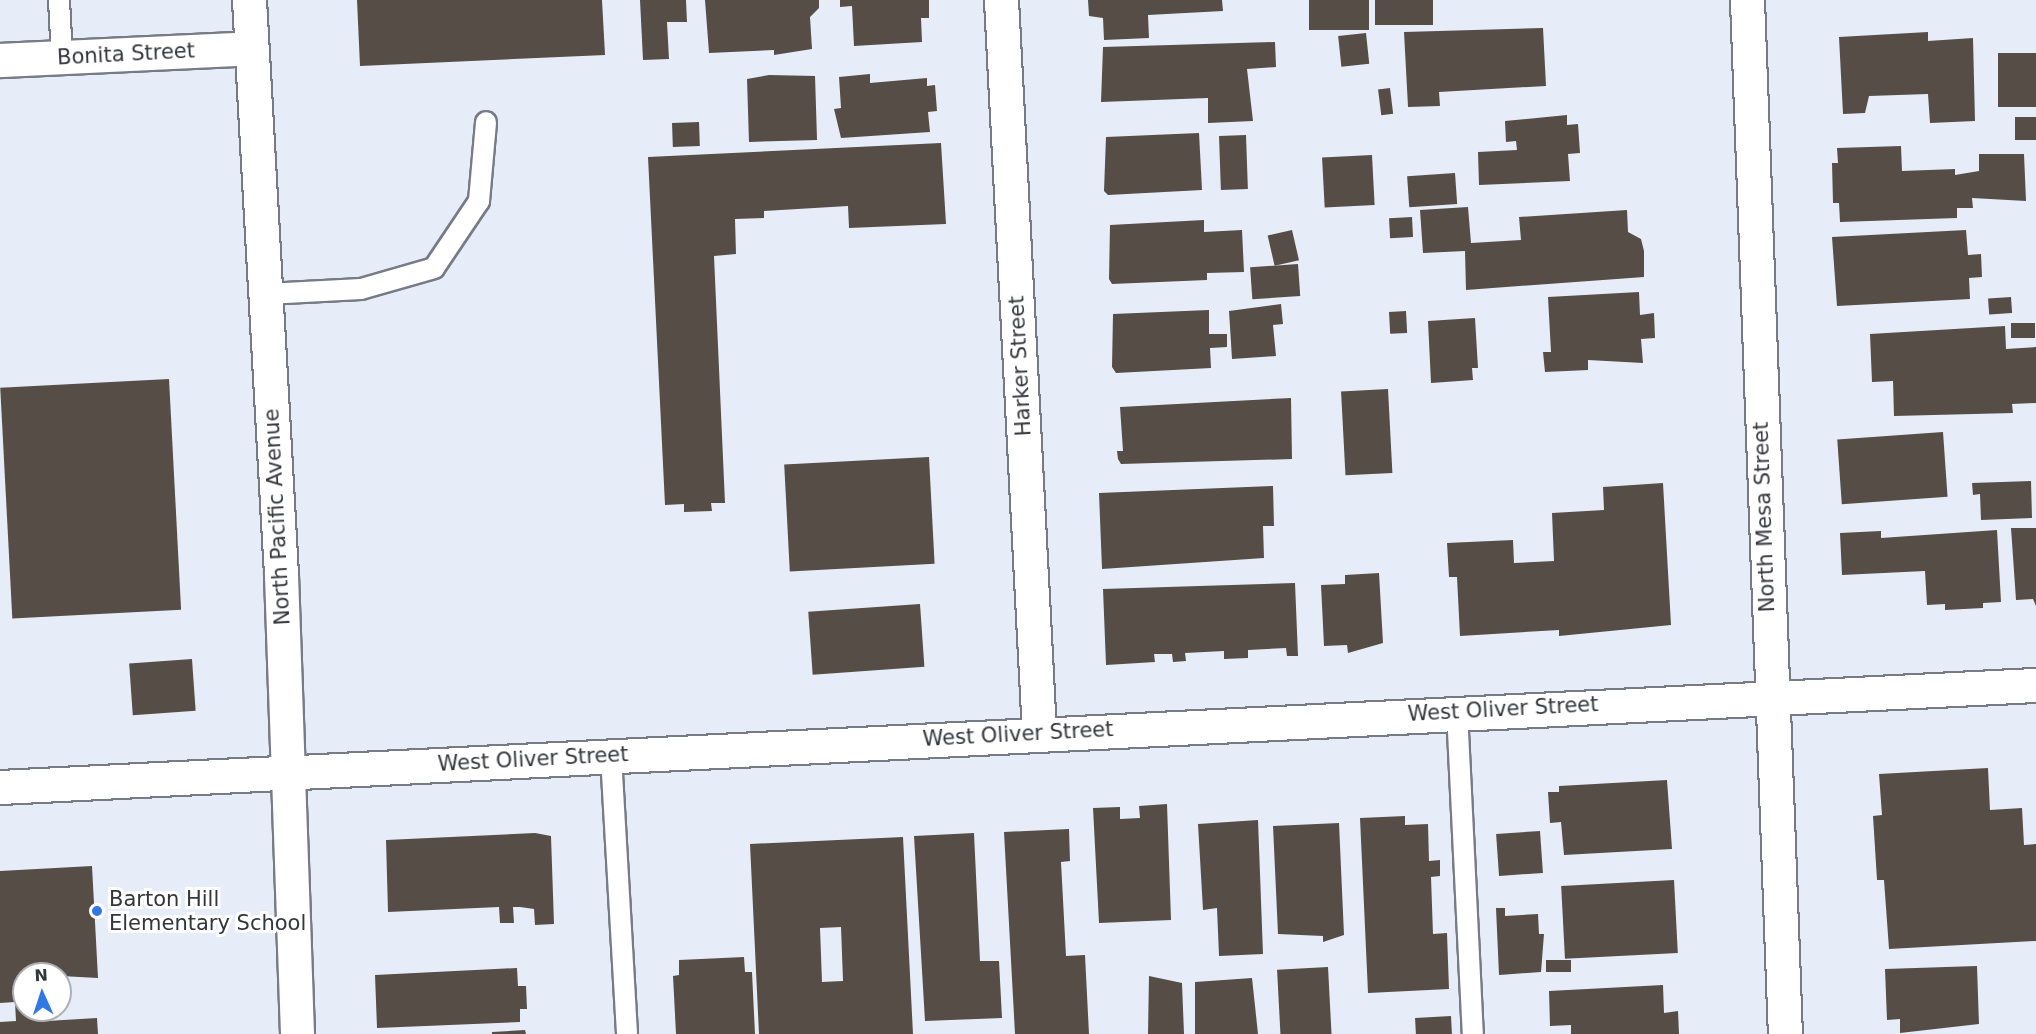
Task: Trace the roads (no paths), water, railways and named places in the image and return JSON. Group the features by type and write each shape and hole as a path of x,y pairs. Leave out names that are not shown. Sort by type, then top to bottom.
{"street":[{"name":"North Pacific Avenue","path":"249,0 266,294 297,1034"},
{"name":"Harker Street","path":"1001,0 1039,732"},
{"name":"North Mesa Street","path":"1747,0 1770,697 1785,1034"},
{"name":"Bonita Street","path":"0,60 251,48"},
{"name":"West Oliver Street","path":"0,787 286,770 611,756 1457,711 2036,685"}],"lane":[{"path":"59,0 62,57"},
{"path":"266,294 361,289 434,268 479,201 486,122"},
{"path":"1457,711 1473,1034"},
{"path":"611,756 627,1034"}],"place":[{"name":"Barton Hill Elementary School","path":"97,911"}]}
